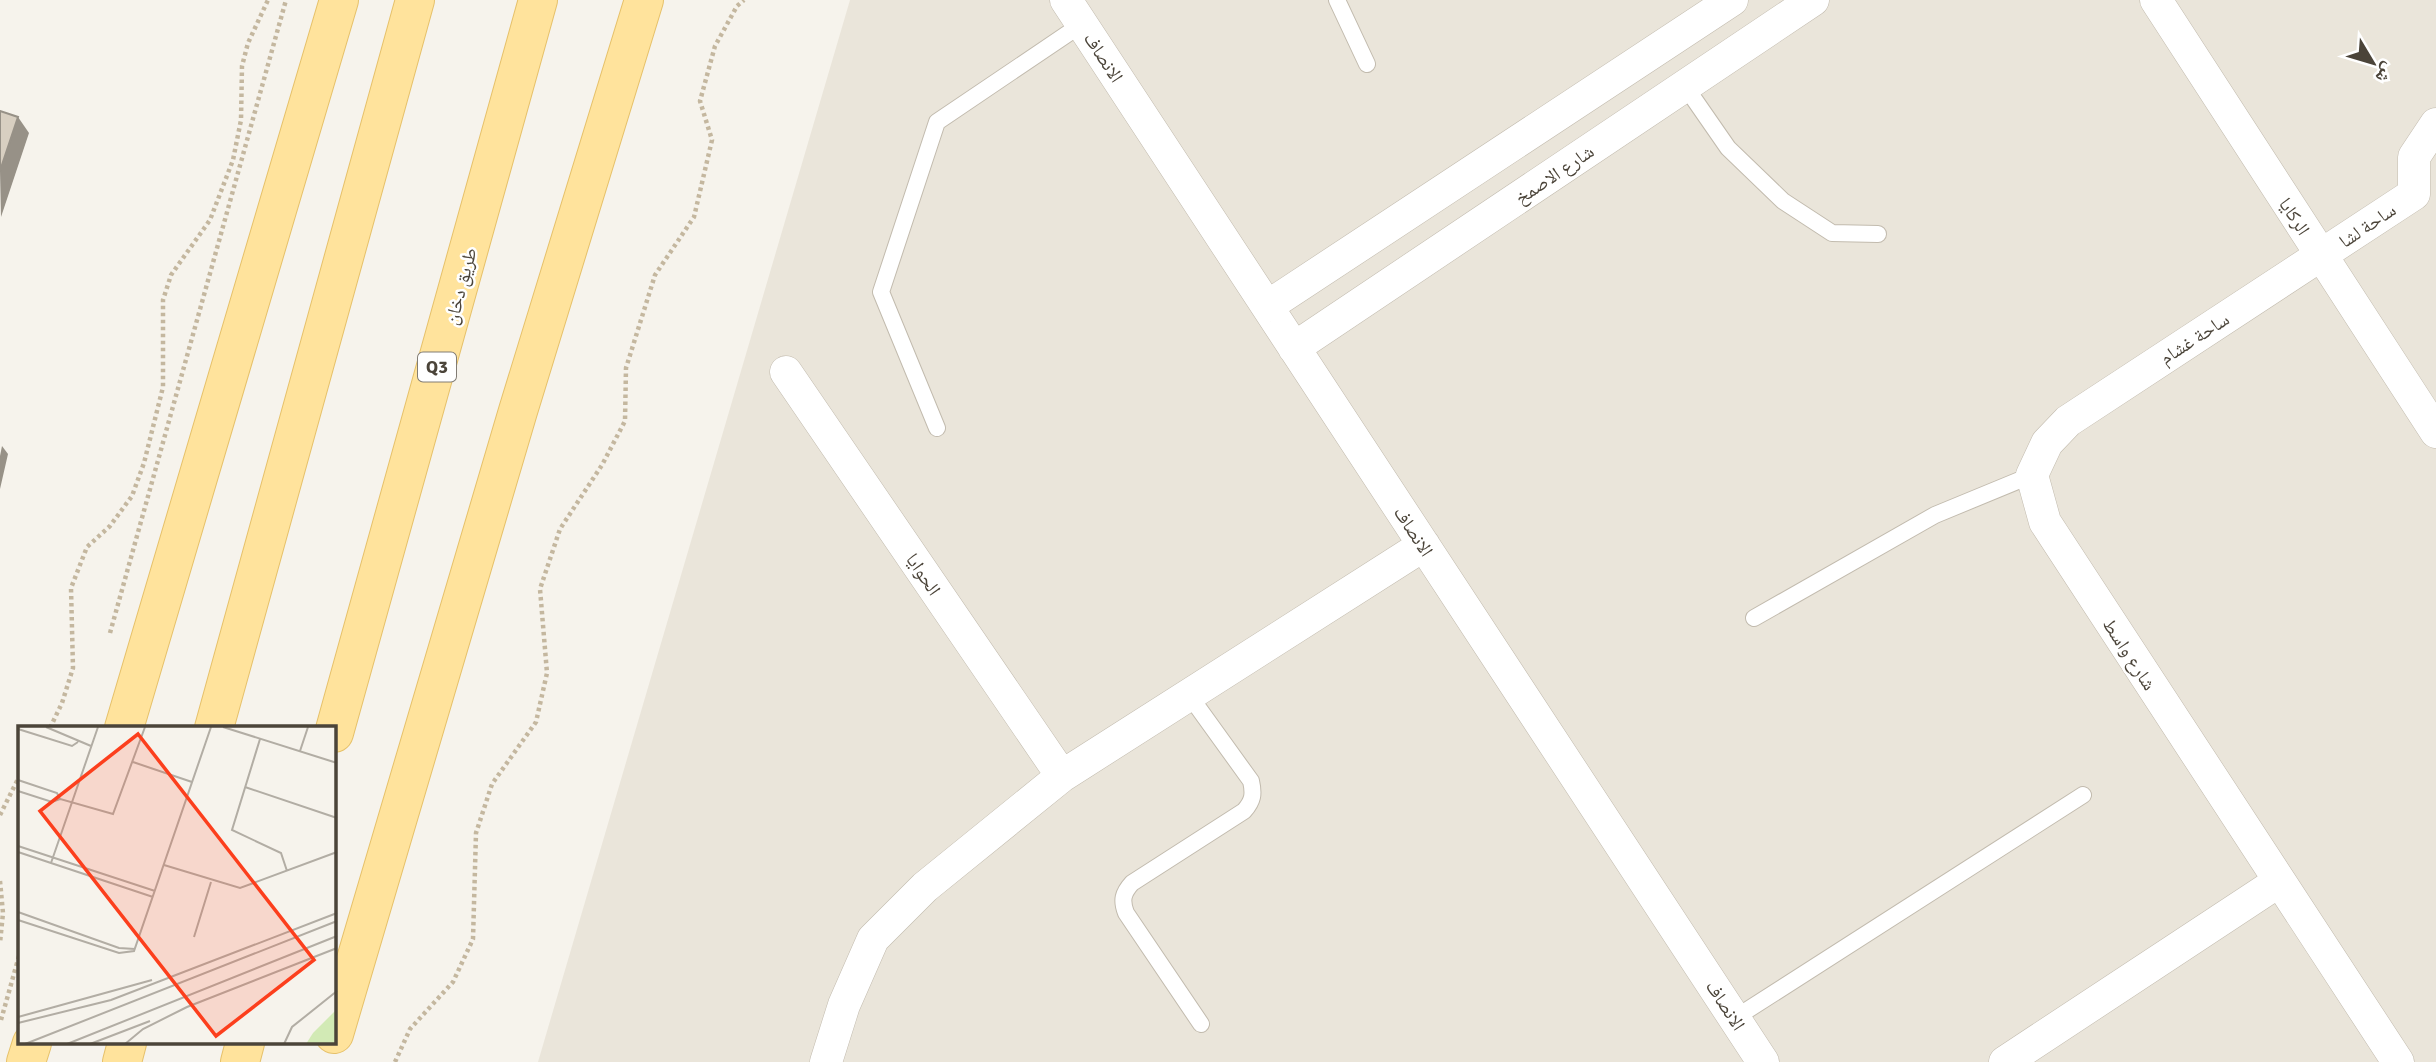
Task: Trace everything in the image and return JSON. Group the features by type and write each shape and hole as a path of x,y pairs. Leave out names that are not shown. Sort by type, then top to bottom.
{"main road":[{"path":"125,726 339,0"},
{"path":"215,726 415,0"},
{"name":"طريق دخان","path":"336,726 538,0"},
{"path":"336,1027 644,0"},
{"path":"580,211 663,0"},
{"path":"26,1062 32,1044"},
{"path":"121,1062 127,1044"},
{"path":"240,1062 245,1044"},
{"path":"326,1062 332,1044"}],"street":[{"path":"1268,306 1732,0"},
{"name":"شارع الاصمخ","path":"1294,348 1813,0"},
{"name":"الركايا","path":"2156,0 2436,432"},
{"name":"الانصاف","path":"1074,12 1763,1062"},
{"name":"ساحة لشا","path":"2320,256 2425,201 2414,157 2436,124"},
{"name":"ساحة غشام","path":"2032,475 2047,443 2068,421 2320,256"},
{"name":"الحوايا","path":"786,372 1062,776"},
{"name":"شارع واسط","path":"2032,475 2045,522 2398,1062"},
{"path":"826,1062 844,1005 873,939 925,887 1062,776 1424,545"},
{"path":"2005,1062 2278,882"}],"lane":[{"path":"1337,0 1367,64"},
{"path":"937,428 881,292 937,122 1074,12"},
{"path":"1685,86 1728,148 1783,201 1832,233 1878,234"},
{"path":"1754,618 1935,515 2032,475"},
{"path":"1189,695 1251,781 1254,792 1251,802 1244,811 1132,883 1125,892 1122,903 1126,913 1201,1024"},
{"path":"1735,1018 2082,795"}],"path":[{"path":"51,726 62,704 73,668 71,598 74,577 87,547 110,526 132,496 144,463 163,387 163,300 171,275 210,219 233,160 242,120 242,66 248,43 268,0"},
{"path":"106,647 286,0"},
{"path":"395,1062 410,1029 453,982 473,939 476,833 492,785 536,722 547,673 540,589 560,529 602,465 625,421 626,368 655,275 694,217 712,140 700,102 715,46 737,6 744,0"},
{"path":"0,815 18,779"},
{"path":"0,881 4,912 0,943"},
{"path":"0,1024 18,960"}],"shaded area":[{"path":"850,0 2436,0 2436,1062 538,1062"}],"building":[{"path":"0,111 18,117 0,171"}]}
